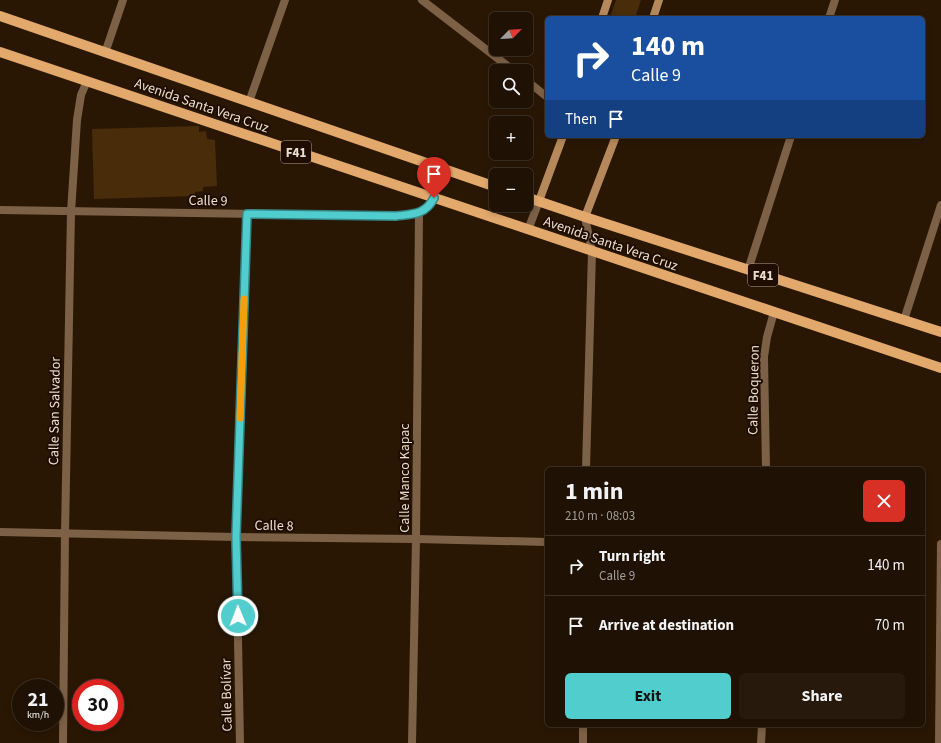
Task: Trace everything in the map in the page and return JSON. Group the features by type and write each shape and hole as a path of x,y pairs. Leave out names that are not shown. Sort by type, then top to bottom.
{"main road":[{"name":"Avenida Santa Vera Cruz","path":"0,16 489,185"},
{"name":"Avenida Santa Vera Cruz","path":"0,52 941,368"},
{"name":"Avenida Santa Vera Cruz","path":"533,199 941,332"}],"street":[{"path":"105,53 123,0"},
{"path":"249,102 285,0"},
{"path":"603,16 608,0"},
{"path":"654,16 659,0"},
{"path":"830,16 835,0"},
{"path":"428,2 505,64"},
{"name":"Calle San Salvador","path":"63,743 71,212 77,120 81,95 87,81"},
{"path":"533,86 545,95"},
{"path":"528,230 562,138"},
{"path":"586,467 592,252 585,217 615,138"},
{"path":"748,270 790,138"},
{"path":"419,213 427,207 434,198"},
{"path":"904,320 941,205"},
{"name":"Calle 9","path":"0,210 396,216 419,213"},
{"name":"Calle Manco Kapac","path":"412,743 416,539 419,213"},
{"name":"Calle Bolívar","path":"240,743 236,537 247,214"},
{"name":"Calle Boqueron","path":"766,467 764,357 767,337 774,312"},
{"name":"Calle 8","path":"0,532 545,542"},
{"path":"939,743 941,544"},
{"path":"583,727 583,743"},
{"path":"761,743 762,727"}],"shaded area":[{"path":"616,0 641,0 636,16 611,16"},
{"path":"199,126 199,132 206,131 207,139 215,140 217,186 203,187 203,191 195,192 195,196 94,199 92,129"}],"slow traffic":[{"path":"240,418 244,299"}],"route":[{"path":"238,616 236,537 247,214 396,216 419,213 427,207 434,198"}]}
